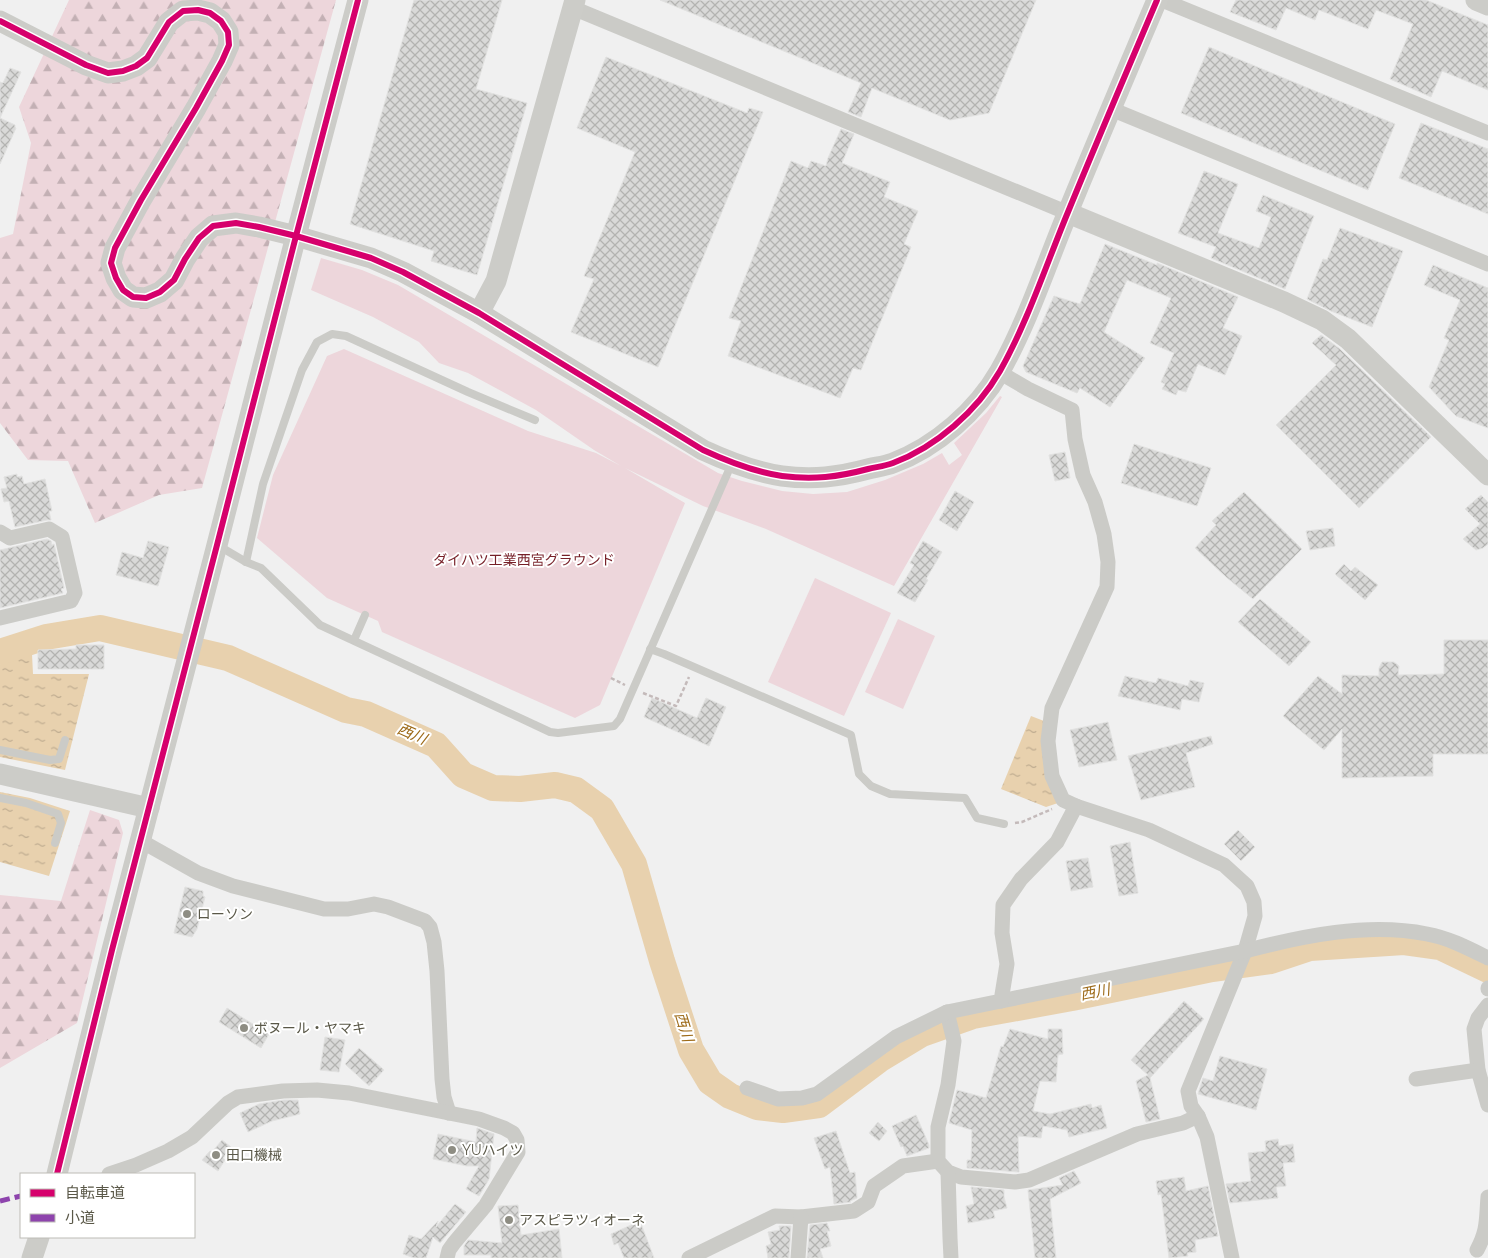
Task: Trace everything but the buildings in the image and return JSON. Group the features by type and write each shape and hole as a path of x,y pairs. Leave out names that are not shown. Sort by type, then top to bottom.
{"street":[{"path":"57,1173 149,808 358,0"},
{"path":"0,21 86,65 108,73 123,72 136,66 146,58 169,22 183,11 198,10 210,13 221,21 228,32 230,45 222,61 115,248 111,264 116,278 123,290 133,296 146,298 160,292 174,280 199,238 213,226 236,223 296,236 371,258 403,272 479,313 679,436 732,464 782,476 808,478 834,477 893,464 939,438 977,404 999,372 1023,325 1157,0"},
{"path":"1162,0 1488,133"},
{"path":"1476,0 1488,5"},
{"path":"479,313 496,281 574,4 1284,302 1322,320 1348,339 1488,475"},
{"path":"1111,109 1488,264"},
{"path":"999,372 1028,389 1072,410 1075,439 1083,475 1095,502 1104,534 1108,562 1107,587 1052,708 1048,741 1052,776 1063,800 1149,830 1224,865 1247,886 1254,902 1255,916 1244,954 1188,1091 1191,1106 1198,1116 1207,1137 1232,1258"},
{"path":"0,532 10,538 49,529 62,537 75,594 71,601 0,618"},
{"path":"0,774 149,808"},
{"path":"1001,1001 1007,964 1002,933 1003,905 1021,879 1057,842 1076,806"},
{"path":"141,841 198,873 233,886 324,909 348,909 374,904 388,907 425,921 430,927 434,942 442,1079 444,1098 449,1113"},
{"path":"747,1088 778,1098 802,1098 817,1094 896,1037 947,1012 1244,954 1280,942 1313,935 1393,930 1427,934 1452,941 1488,958"},
{"path":"1488,1004 1478,1018 1474,1029 1478,1070 1488,1105"},
{"path":"947,1012 954,1041 948,1086 938,1128 952,1258"},
{"path":"1416,1079 1478,1070"},
{"path":"112,1173 168,1151 192,1137 228,1103 238,1097 283,1091 317,1090 349,1093 479,1119 513,1133 517,1140 518,1152 486,1205 454,1242 447,1258"},
{"path":"689,1258 775,1216 801,1217 854,1211 868,1202 874,1186 903,1166 943,1166 962,1177 1015,1182 1029,1180 1137,1134 1183,1123 1198,1116"},
{"path":"1477,1250 1488,1229 1488,1197"},
{"path":"798,1258 801,1217"},
{"path":"32,1258 39,1238"}],"lane":[{"path":"246,562 263,484 302,370 317,342 332,334 346,336 468,392 535,420"},
{"path":"217,545 246,562 261,568 320,625 550,732 558,733 614,726 620,719 732,464"},
{"path":"354,640 365,615"},
{"path":"650,649 851,735 859,774 871,786 890,794 965,798 977,818 1004,824"},
{"path":"0,750 50,760 59,759 65,740"},
{"path":"0,798 26,803 58,814 61,823 55,843"}],"path":[{"path":"611,678 676,706 694,667"},
{"path":"1022,822 1054,808"}],"green space":[{"path":"69,0 336,0 202,488 159,495 95,523 68,461 28,460 0,423 0,238 13,234 31,143 19,107"},
{"name":"ダイハツ工業西宮グラウンド","path":"321,258 362,270 398,285 718,473 782,491 813,494 847,492 885,480 923,464 942,453 949,465 962,455 954,443 986,413 1000,396 1002,397 894,586 766,529 703,506 625,468 685,503 600,705 575,718 382,632 378,621 327,598 257,538 273,475 327,356 344,349 528,431 596,453 621,466 536,410 468,373 439,363 419,342 373,317 311,290"},
{"path":"815,578 891,613 844,716 768,682"},
{"path":"898,619 935,636 903,709 865,692"},
{"path":"90,810 119,820 123,833 77,1023 0,1068 0,895 61,901"}],"water":[{"path":"32,654 33,674 89,674 65,770 0,757 0,665 8,658"},
{"path":"1031,716 1044,721 1058,803 1046,807 1001,789"},
{"path":"0,792 30,798 70,811 49,876 0,862"}],"waterway":[{"name":"西川","path":"0,652 46,637 100,628 228,658 346,710 366,714 436,745 463,775 493,788 520,789 555,785 576,790 602,809 634,864 662,961 691,1050 710,1082 730,1096 757,1107 783,1110 819,1105 879,1060 922,1034 973,1016 1212,969 1271,961 1310,948 1404,942 1440,947 1488,970"}],"marked path":[{"path":"0,1201 20,1196"}],"cycle path":[{"path":"57,1173 112,950 358,0"},
{"path":"0,21 86,65 108,73 123,71 136,66 147,58 169,22 183,11 198,10 210,13 221,21 228,32 229,45 222,61 115,248 111,263 116,278 123,290 133,297 146,298 160,292 174,280 199,238 213,226 236,223 296,236 371,258 403,272 479,313 703,450 762,472 782,476 815,478 884,466 925,448 954,426 991,386 1010,352 1028,313 1079,185 1157,0"}],"place":[{"name":"ローソン","path":"187,914"},
{"name":"ボヌール・ヤマキ","path":"244,1028"},
{"name":"YUハイツ","path":"452,1150"},
{"name":"田口機械","path":"216,1155"},
{"name":"アスピラツィオーネ","path":"509,1220"}]}
